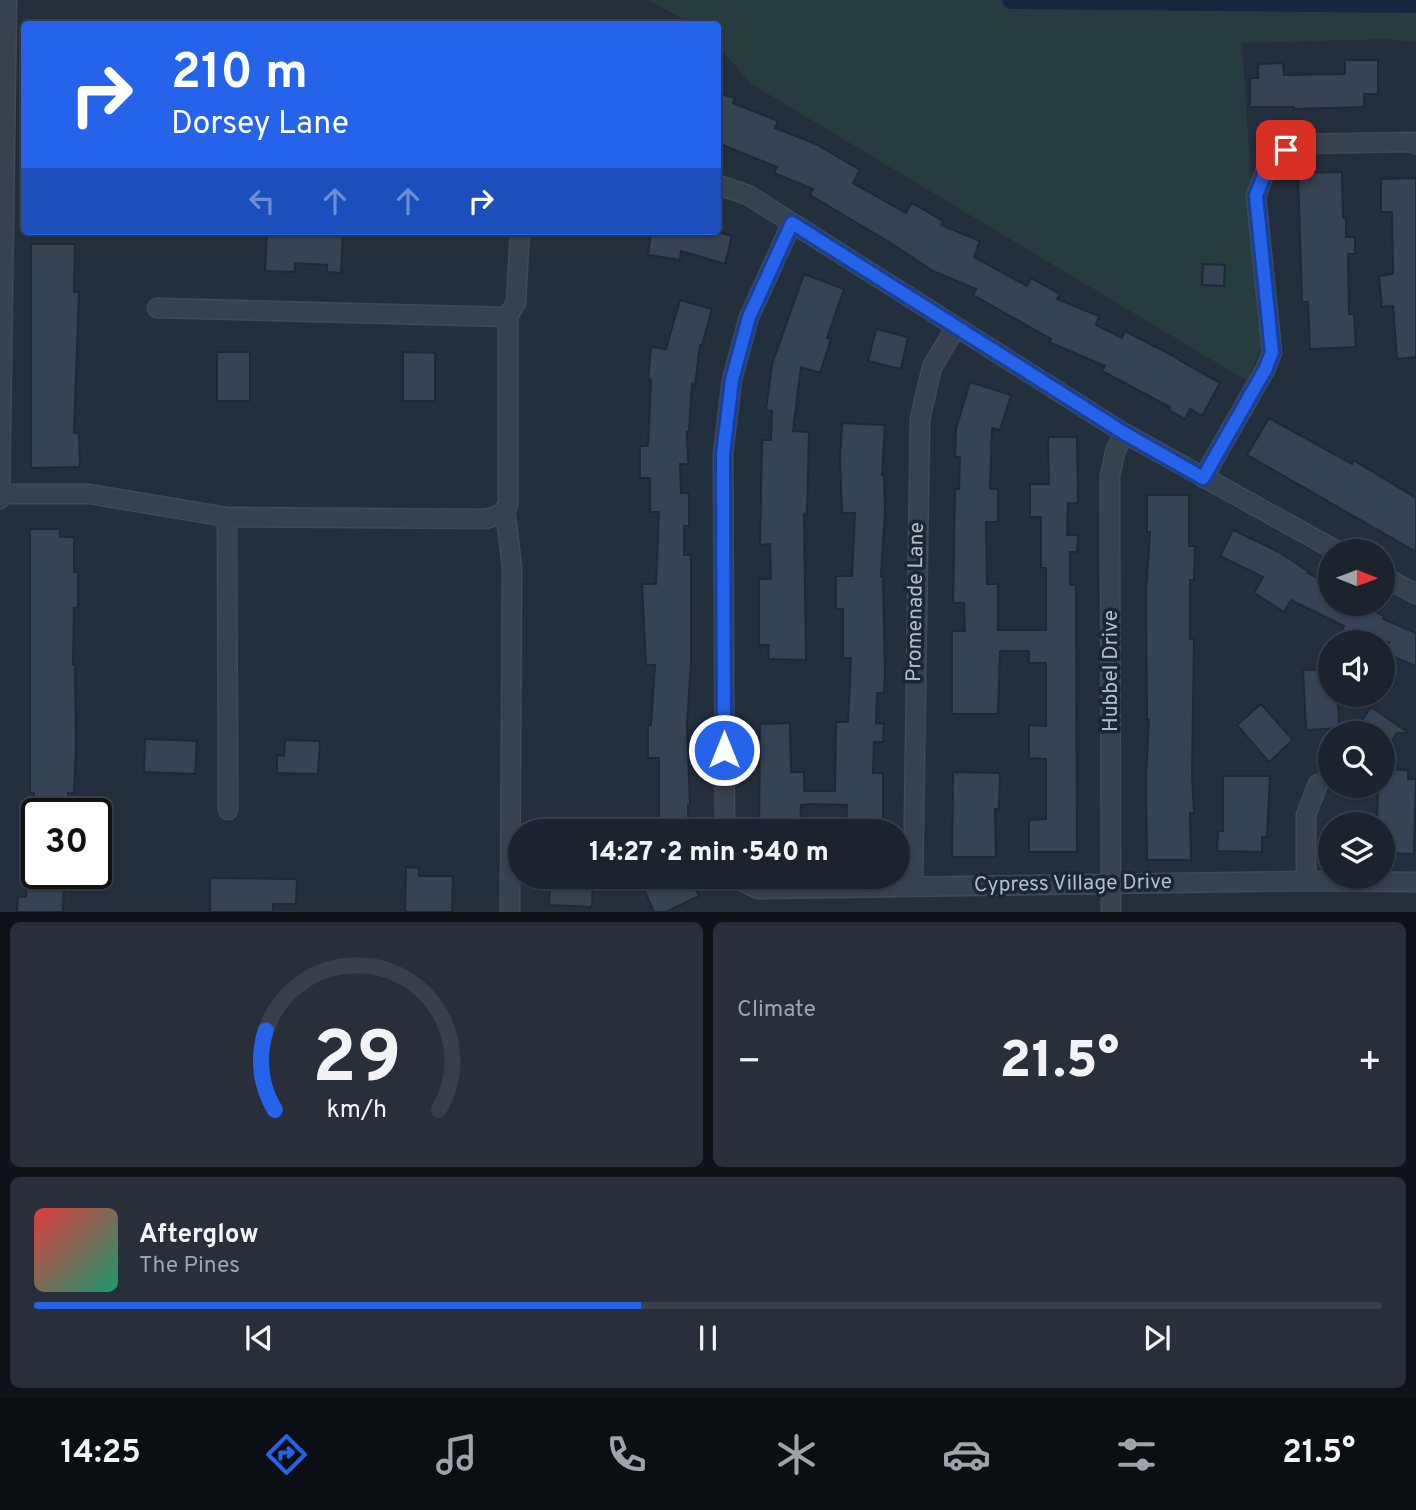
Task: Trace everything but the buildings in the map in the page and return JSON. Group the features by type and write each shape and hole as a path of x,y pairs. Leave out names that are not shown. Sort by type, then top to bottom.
{"street":[{"path":"7,0 3,107 0,496 90,494 227,517 486,519 502,514 508,505 508,317 516,302 520,235"},
{"path":"1203,478 1266,368 1272,352 1256,196 1271,156 1301,144 1416,144"},
{"path":"721,187 748,195 1124,433 1318,541"},
{"path":"725,819 723,454 732,380 749,317 792,223"},
{"path":"157,308 508,317"},
{"name":"Promenade Lane","path":"913,885 920,419 932,367 956,327"},
{"name":"Hubbel Drive","path":"1111,912 1110,475 1115,452 1124,433"},
{"path":"505,509 512,567 510,912"},
{"path":"227,517 228,810"},
{"path":"1395,583 1416,594"},
{"path":"1306,881 1306,815 1318,784"},
{"name":"Cypress Village Drive","path":"910,885 1416,881"}],"green space":[{"path":"648,0 1416,0 1416,42 1389,39 1242,43 1262,345 1247,381 750,83 721,49 721,21 686,21"}],"waterway":[{"path":"1011,0 1416,4"}],"route":[{"path":"724,750 723,454 732,380 749,317 792,223 1124,433 1203,478 1266,368 1272,352 1256,196 1271,156 1286,150"}]}
